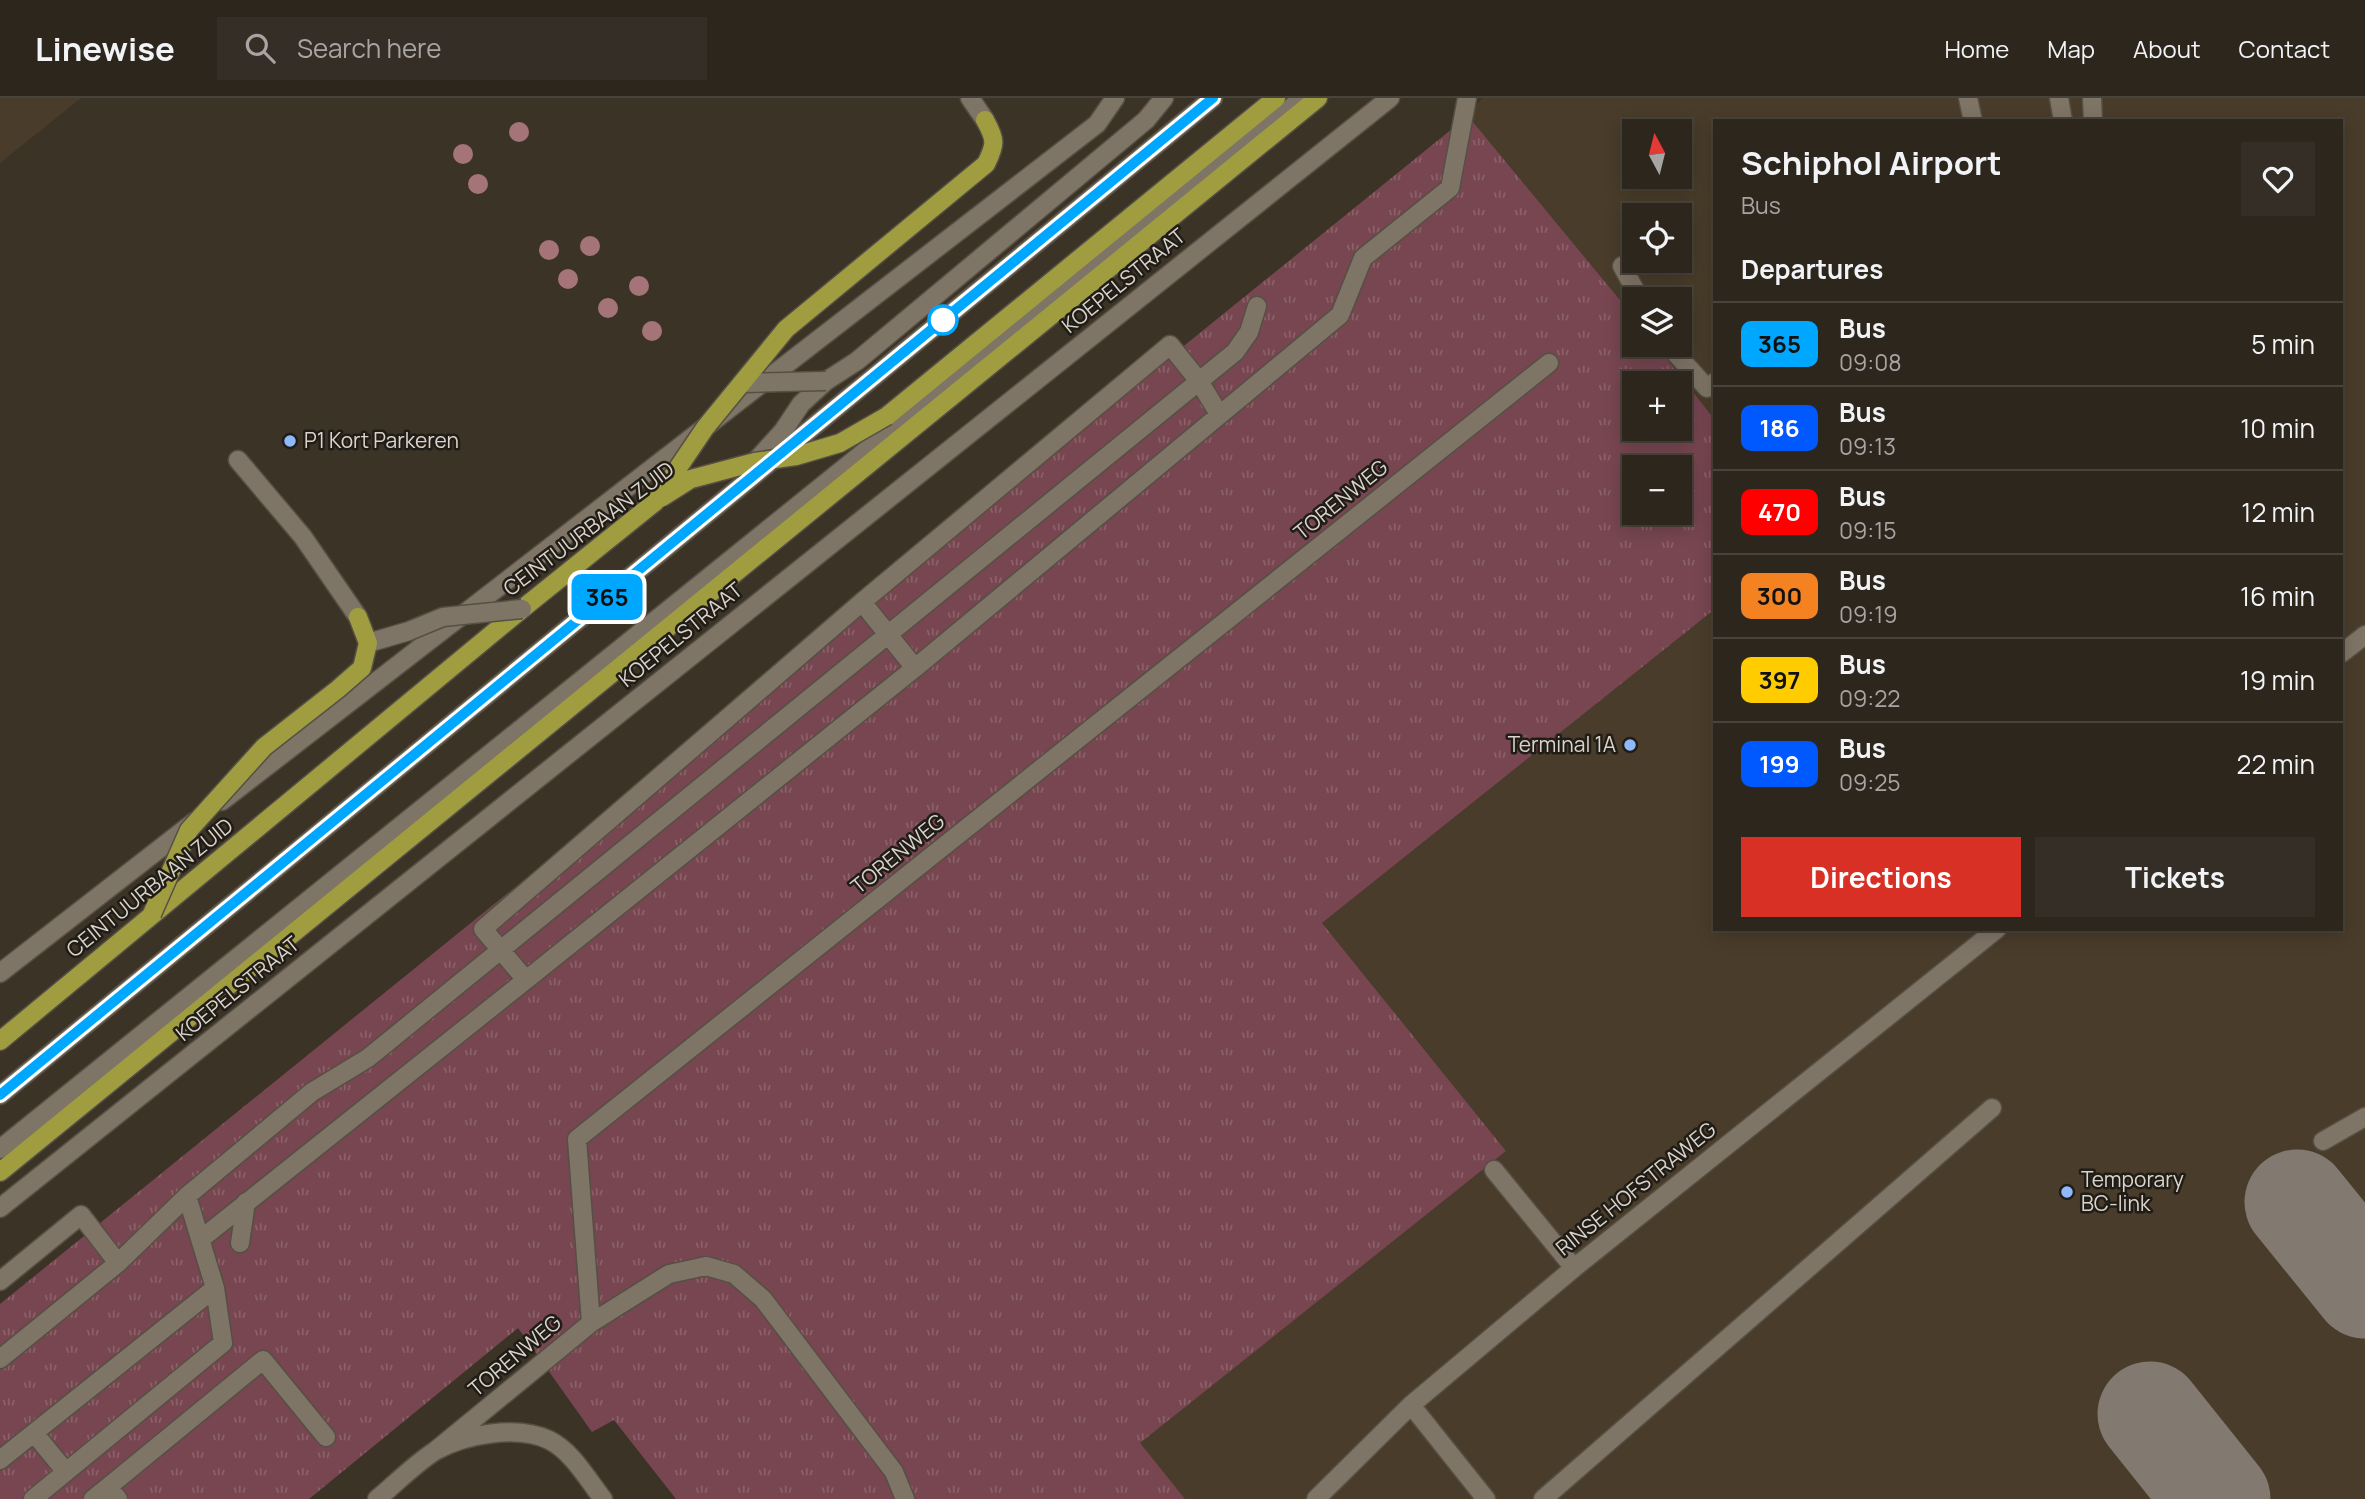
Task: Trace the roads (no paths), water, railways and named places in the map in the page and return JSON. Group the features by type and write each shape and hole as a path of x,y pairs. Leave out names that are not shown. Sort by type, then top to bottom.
{"main road":[{"name":"CEINTUURBAAN ZUID","path":"0,1041 655,502 691,479 755,461 796,456 840,443 887,416 1276,98"},
{"path":"0,1172 1318,98"},
{"path":"655,502 705,428 786,329 986,164 995,145 985,120"},
{"path":"152,914 189,830 264,747 362,668 368,643 358,617"}],"street":[{"path":"970,98 985,120"},
{"path":"0,972 1097,124 1115,98"},
{"path":"755,461 783,431 801,404 826,381 857,361 1146,120 1164,98"},
{"path":"0,1095 1213,98"},
{"name":"KOEPELSTRAAT","path":"0,1149 1303,98"},
{"name":"KOEPELSTRAAT","path":"0,1208 1391,98"},
{"path":"201,1239 915,668 1340,315 1363,258 1450,188 1467,98"},
{"path":"1969,98 1973,119"},
{"path":"2059,98 2063,119"},
{"path":"2092,98 2093,119"},
{"path":"0,1359 118,1263 187,1196 312,1091 368,1058 1235,352 1249,332 1257,306"},
{"path":"526,980 482,929 862,602 1170,345 1199,381 1219,414"},
{"path":"1679,357 1707,388 1713,384"},
{"name":"TORENWEG","path":"377,1499 591,1323 577,1139 1549,363"},
{"path":"743,383 826,381"},
{"path":"239,460 303,537 358,617"},
{"path":"862,602 915,668"},
{"path":"368,643 443,617 522,609"},
{"path":"2343,652 2365,635"},
{"name":"RINSE HOFSTRAWEG","path":"1316,1499 1411,1405 1574,1268 1995,931"},
{"path":"1543,1499 1992,1108"},
{"path":"2323,1141 2365,1117"},
{"path":"1494,1170 1574,1268"},
{"path":"33,1499 223,1343 215,1288 187,1196"},
{"path":"240,1243 246,1202"},
{"path":"0,1281 81,1215 118,1263"},
{"path":"591,1323 669,1274 706,1266 734,1273 763,1299 894,1472 905,1499"},
{"path":"0,1460 215,1288"},
{"path":"93,1499 113,1493 263,1360 327,1437"},
{"path":"1411,1405 1486,1499"},
{"path":"435,1451 482,1434 517,1432 549,1440 568,1455 603,1499"},
{"path":"34,1433 66,1472"}],"place":[{"name":"P1 Kort Parkeren","path":"290,441"},
{"name":"Terminal 1A","path":"1630,745"},
{"name":"Temporary BC-link","path":"2067,1192"}]}
